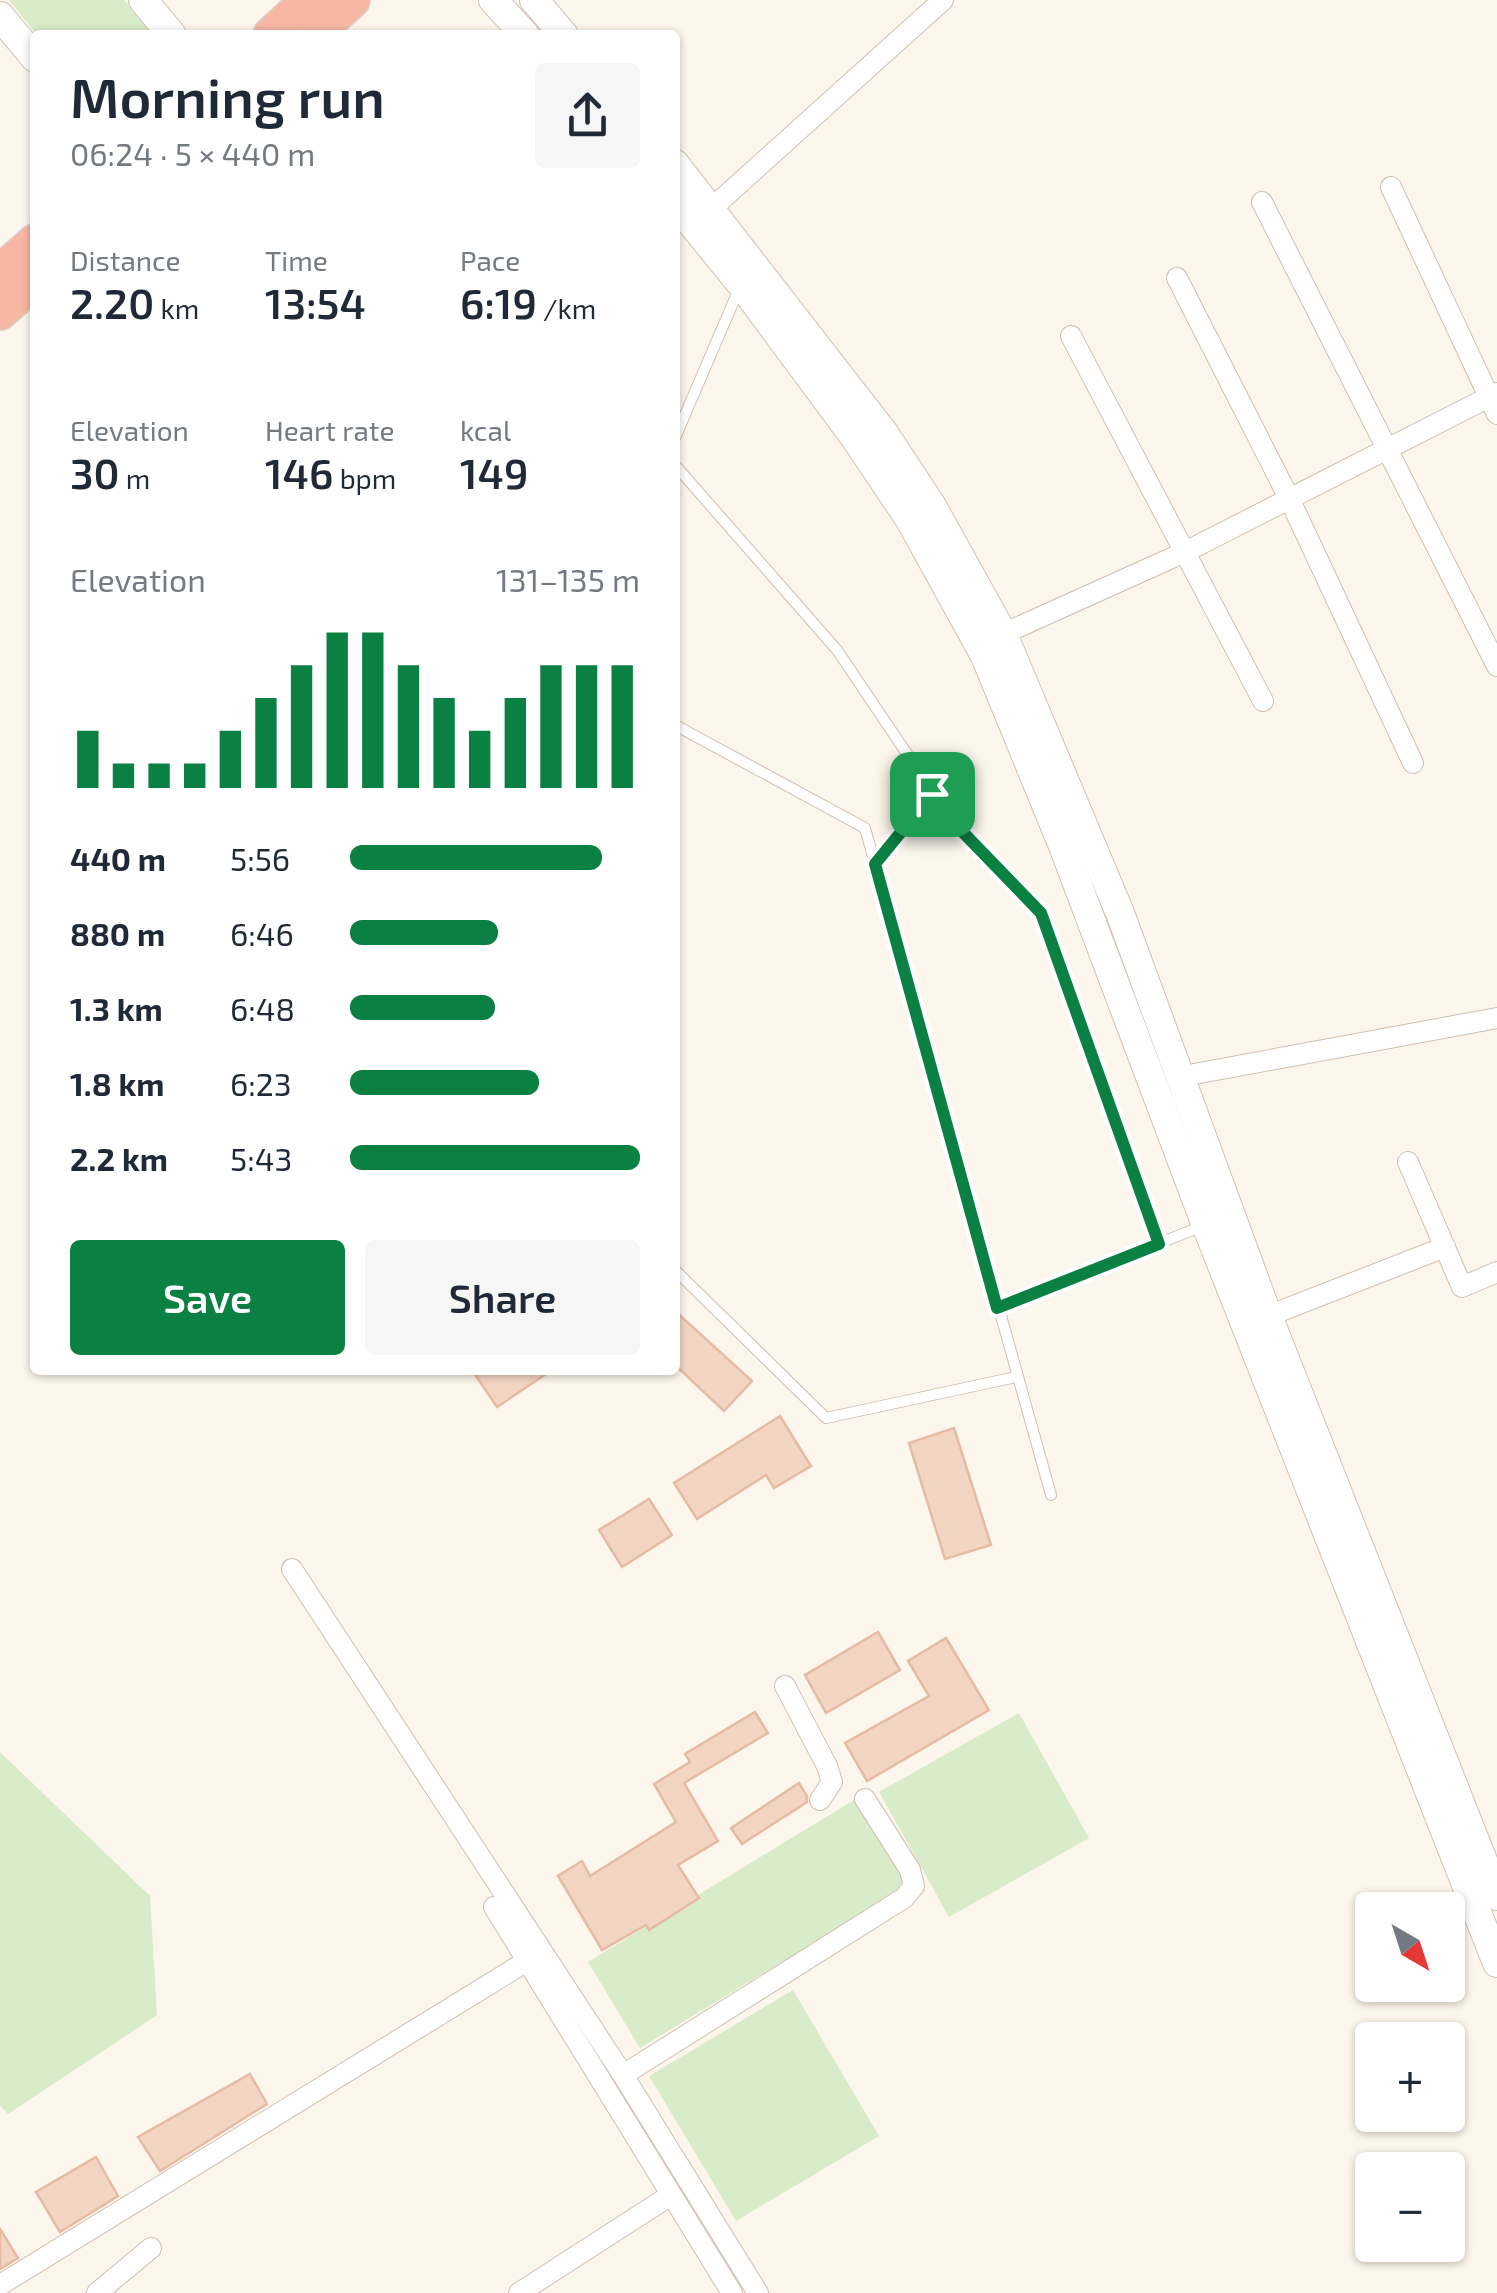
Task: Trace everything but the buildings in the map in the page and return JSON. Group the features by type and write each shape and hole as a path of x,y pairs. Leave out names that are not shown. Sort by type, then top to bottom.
{"highway":[{"path":"276,30 309,0"},
{"path":"319,30 352,0"},
{"path":"0,272 30,246"},
{"path":"0,312 30,285"}],"main road":[{"path":"143,0 168,30"},
{"path":"493,0 520,30"},
{"path":"534,0 560,30"},
{"path":"0,16 30,52"},
{"path":"680,170 884,433 932,506 1003,634 1120,912 1268,1316 1497,1896"},
{"path":"680,209 855,438 910,520 985,656 1063,846 1206,1224 1490,1924 1497,1963"}],"street":[{"path":"712,210 943,0"},
{"path":"1003,634 1185,552 1387,450 1494,402 1391,187"},
{"path":"1262,202 1497,666"},
{"path":"1176,278 1290,498 1413,763"},
{"path":"1071,336 1263,701"},
{"path":"1178,1077 1497,1018"},
{"path":"1408,1162 1462,1287 1497,1272"},
{"path":"1268,1316 1445,1246"},
{"path":"292,1569 624,2075 758,2293"},
{"path":"784,1686 827,1766 832,1782 820,1800"},
{"path":"624,2075 904,1898 914,1886 910,1870 866,1798"},
{"path":"494,1907 732,2293"},
{"path":"0,2285 527,1961"},
{"path":"518,2293 671,2195"},
{"path":"97,2293 151,2248"}],"lane":[{"path":"680,426 741,284"},
{"path":"680,471 836,650 953,822 1041,913 1159,1244"},
{"path":"680,728 865,828 1016,1377 1052,1494"},
{"path":"875,864 932,794"},
{"path":"997,1308 1206,1224"},
{"path":"680,1275 826,1418 1016,1377"}],"green space":[{"path":"9,0 124,0 149,30 33,30"},
{"path":"1019,1713 1089,1838 949,1917 879,1792"},
{"path":"0,1752 150,1896 157,2015 8,2114 0,2106"},
{"path":"854,1800 907,1886 640,2048 588,1962"},
{"path":"793,1990 879,2136 736,2221 649,2076"}],"route":[{"path":"932,794 953,822 1041,913 1159,1244 997,1308 875,864 932,794"}]}
